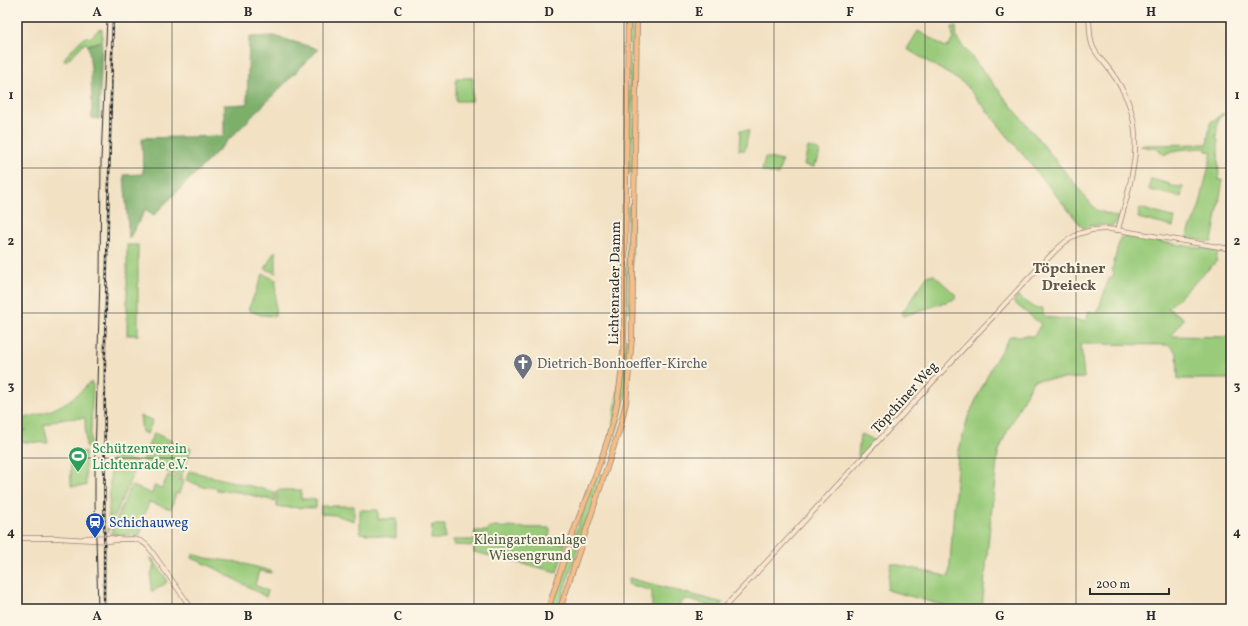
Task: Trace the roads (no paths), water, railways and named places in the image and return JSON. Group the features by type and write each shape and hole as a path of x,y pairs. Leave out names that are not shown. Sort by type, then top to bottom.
{"main road":[{"name":"Lichtenrader Damm","path":"548,609 573,532 596,471 615,410 623,361 628,17"},
{"name":"Lichtenrader Damm","path":"560,609 620,428 626,402 631,360 637,17"},
{"path":"596,471 605,474"}],"street":[{"path":"1089,17 1090,37 1094,48 1123,90 1131,108 1135,124 1135,165 1118,230"},
{"name":"Töpchiner Weg","path":"723,609 1055,251 1071,238 1084,232 1107,229 1231,249"},
{"path":"17,538 84,539 89,541 109,541 118,539 143,542 148,546 192,609"}],"tram line":[{"path":"98,609 95,459 100,276 101,160 107,17"}],"railway":[{"path":"104,609 105,342 113,17"}],"place":[{"name":"Dietrich-Bonhoeffer-Kirche","path":"523,380"},
{"name":"Schützenverein Lichtenrade e.V.","path":"78,473"},
{"name":"Schichauweg","path":"95,539"}],"district":[{"name":"Töpchiner Dreieck","path":"1069,276"}],"park label":[{"name":"Kleingartenanlage Wiesengrund","path":"530,548"}]}
